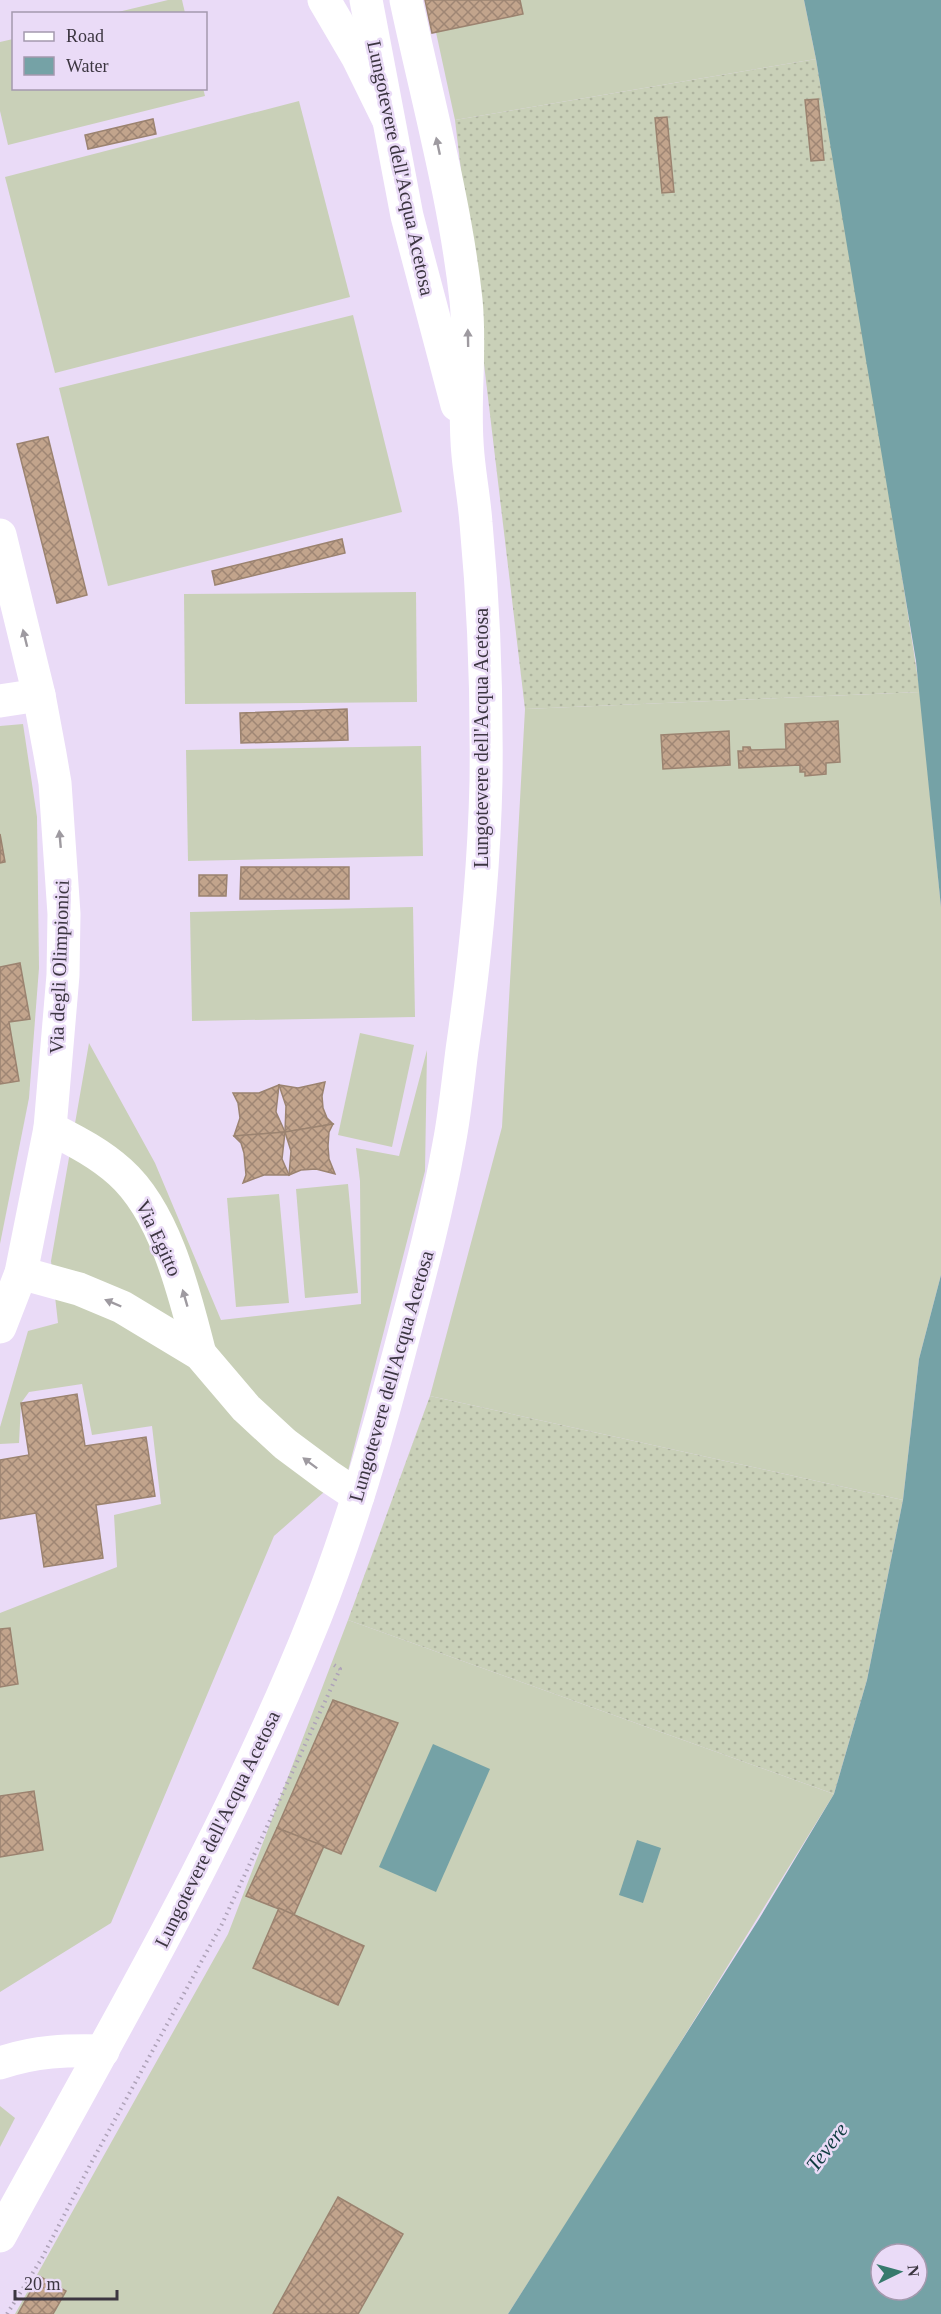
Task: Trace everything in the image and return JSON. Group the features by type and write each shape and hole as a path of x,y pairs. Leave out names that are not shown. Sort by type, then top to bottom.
{"main road":[{"path":"324,0 358,58 388,119"},
{"name":"Lungotevere dell'Acqua Acetosa","path":"366,0 410,228 466,439"},
{"name":"Lungotevere dell'Acqua Acetosa","path":"0,2236 194,1884 228,1814 316,1616 358,1496 411,1308 448,1152 476,951 484,824 485,714 476,524 466,439 468,322 459,253 406,0"},
{"name":"Via degli Olimpionici","path":"0,535 39,695 55,783 64,914 63,975 51,1128 21,1273 0,1327"},
{"path":"0,701 39,695"},
{"name":"Via Egitto","path":"51,1128 87,1147 120,1172 135,1188 169,1251 184,1294 200,1354"},
{"name":"Via Egitto","path":"21,1273 79,1289 122,1307 200,1354 246,1408 285,1444 358,1496"},
{"path":"0,2063 33,2053 104,2051"}],"path":[{"path":"7,2314 42,2258 88,2167 222,1924 340,1669 331,1664"}],"shaded area":[{"path":"168,0 182,0 185,12 118,12"},
{"path":"429,0 804,0 816,59 455,120"},
{"path":"12,39 12,90 204,90 205,96 8,145 0,111 0,42"},
{"path":"816,59 877,415 920,692 525,709 455,120"},
{"path":"299,101 350,297 55,373 5,177"},
{"path":"353,315 402,512 108,586 59,388"},
{"path":"416,592 417,702 185,704 184,594"},
{"path":"920,692 941,907 941,1275 919,1359 903,1500 430,1396 502,1127 525,709"},
{"path":"23,724 37,817 39,968 29,1098 0,1244 0,726"},
{"path":"421,746 423,856 188,861 186,750"},
{"path":"413,907 415,1017 192,1021 190,912"},
{"path":"360,1033 414,1045 392,1147 338,1135"},
{"path":"89,1043 155,1163 221,1320 361,1304 360,1181 356,1148 399,1156 427,1050 425,1171 348,1471 274,1536 111,1923 0,1992 0,1613 117,1567 114,1515 161,1504 152,1426 92,1435 82,1384 29,1392 21,1403 19,1443 0,1444 0,1427 28,1331 58,1323 51,1261"},
{"path":"348,1184 358,1293 305,1298 296,1189"},
{"path":"279,1194 289,1303 236,1307 227,1198"},
{"path":"430,1396 903,1500 867,1680 834,1794 348,1620"},
{"path":"348,1620 834,1794 633,2119 508,2314 15,2314 228,1934"},
{"path":"0,2106 15,2118 0,2147"}],"water":[{"path":"804,0 941,0 941,907 916,661 816,59"},
{"name":"Tevere","path":"941,1275 941,2314 508,2314 759,1919 834,1794 867,1680 903,1500 919,1359"},
{"path":"433,1744 490,1769 436,1892 379,1867"},
{"path":"637,1840 661,1848 643,1903 619,1895"}],"building":[{"path":"425,0 520,0 523,14 432,33"},
{"path":"818,99 824,160 811,161 805,100"},
{"path":"667,117 674,192 662,193 655,118"},
{"path":"153,119 156,134 88,149 85,135"},
{"path":"48,437 87,595 57,603 17,444"},
{"path":"342,539 345,553 215,585 212,571"},
{"path":"347,709 348,740 241,743 240,713"},
{"path":"838,721 840,762 826,763 826,774 805,776 805,772 800,772 800,765 739,768 738,751 743,751 743,747 750,747 751,750 786,749 785,724"},
{"path":"729,731 730,765 663,769 661,735"},
{"path":"0,834 5,862 0,863"},
{"path":"241,867 349,867 349,899 240,899"},
{"path":"199,875 227,875 226,896 199,896"},
{"path":"20,963 30,1019 9,1022 19,1081 0,1084 0,967"},
{"path":"325,1082 322,1096 323,1108 327,1118 333,1124 285,1132 286,1106 279,1085 298,1088"},
{"path":"279,1085 276,1112 285,1132 234,1136 240,1118 238,1103 233,1093 259,1093"},
{"path":"333,1124 329,1132 328,1146 329,1159 335,1174 316,1169 301,1170 289,1175 291,1151 285,1132"},
{"path":"285,1132 282,1159 289,1175 264,1175 243,1183 246,1175 244,1153 241,1143 234,1136"},
{"path":"77,1394 85,1446 146,1437 155,1496 96,1505 103,1558 44,1567 36,1513 0,1519 0,1460 29,1455 21,1403"},
{"path":"10,1628 18,1684 0,1687 0,1629"},
{"path":"333,1700 398,1723 341,1854 277,1828"},
{"path":"34,1791 43,1850 0,1857 0,1796"},
{"path":"277,1828 324,1846 294,1915 246,1896"},
{"path":"279,1908 364,1946 338,2005 253,1968"},
{"path":"338,2197 403,2234 358,2314 273,2314"},
{"path":"39,2276 66,2291 53,2314 18,2314"}]}
